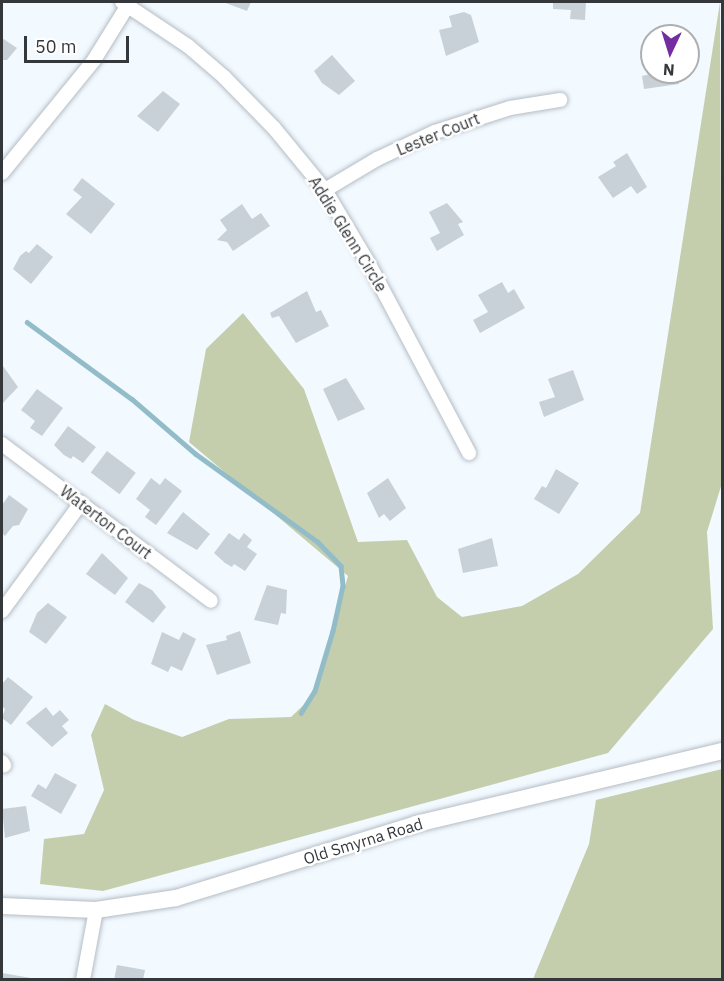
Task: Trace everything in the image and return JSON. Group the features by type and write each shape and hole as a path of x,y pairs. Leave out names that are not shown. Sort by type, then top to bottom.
{"street":[{"path":"2,173 94,60 127,3"},
{"name":"Addie Glenn Circle","path":"127,3 224,77 274,128 325,190 369,264 469,453"},
{"name":"Lester Court","path":"325,190 377,159 435,132 500,111 560,100"},
{"name":"Waterton Court","path":"2,444 211,601"},
{"path":"2,611 81,503"},
{"name":"Old Smyrna Road","path":"2,906 96,910 193,893 417,824 723,751"},
{"path":"83,980 96,910"}],"green space":[{"path":"720,2 722,483 707,532 713,629 608,753 103,891 40,884 44,839 84,834 104,790 91,735 105,704 134,720 182,737 229,719 291,717 313,696 348,576 189,442 206,349 243,313 304,389 358,542 407,540 437,597 462,617 522,606 578,574 640,513"},
{"path":"722,769 722,979 533,979 589,844 596,800"}],"building":[{"path":"223,2 251,2 247,11"},
{"path":"553,2 586,2 585,20 570,19 571,10 553,9"},
{"path":"464,12 471,15 479,42 446,56 439,30 452,27 449,16"},
{"path":"2,38 17,48 7,60 2,60"},
{"path":"332,55 355,81 339,95 322,83 314,71"},
{"path":"643,84 679,84 644,89"},
{"path":"163,91 180,104 158,132 137,116"},
{"path":"627,153 647,187 637,194 631,186 613,198 598,177 616,166 613,162"},
{"path":"82,178 115,204 91,234 66,214 82,197 73,190"},
{"path":"447,203 463,222 458,224 464,235 437,251 430,238 440,233 429,212"},
{"path":"242,204 252,219 261,213 270,226 233,251 227,242 217,240 227,230 220,220"},
{"path":"37,244 53,257 31,284 13,269 20,256 26,251 29,253"},
{"path":"502,282 508,293 514,289 525,308 480,333 473,320 488,312 478,295"},
{"path":"307,291 316,312 321,310 329,326 296,343 279,316 272,318 270,313"},
{"path":"2,367 18,387 2,404"},
{"path":"573,370 584,400 544,417 539,402 555,397 548,379"},
{"path":"346,378 365,409 338,421 323,389"},
{"path":"37,389 63,408 42,436 30,428 35,421 21,410"},
{"path":"68,426 96,447 83,463 73,456 71,459 64,455 54,445"},
{"path":"107,451 136,473 120,494 91,473"},
{"path":"556,469 579,483 559,514 534,499 542,486 546,488"},
{"path":"151,478 160,485 165,478 182,491 156,525 145,517 150,510 136,499"},
{"path":"388,478 406,508 390,521 384,514 379,518 367,493"},
{"path":"9,495 28,509 19,525 13,526 5,536 2,533 2,505"},
{"path":"183,512 210,534 197,550 167,533"},
{"path":"229,533 239,540 244,533 252,540 247,547 257,554 245,571 234,564 232,567 225,563 214,553"},
{"path":"492,538 498,566 463,573 458,549"},
{"path":"102,553 128,578 115,595 86,574"},
{"path":"139,583 152,590 166,607 153,623 125,602"},
{"path":"267,585 287,590 286,614 281,613 278,625 254,620"},
{"path":"48,603 67,617 46,644 29,632 37,613"},
{"path":"240,631 251,663 217,675 206,645 227,640 226,636"},
{"path":"162,632 179,640 183,632 196,639 182,671 171,666 168,672 151,664"},
{"path":"8,677 33,697 11,725 2,718 5,709 2,706 2,684"},
{"path":"46,707 53,716 60,710 69,720 62,726 68,733 52,747 26,723"},
{"path":"55,773 77,785 61,814 31,796 38,784 46,789"},
{"path":"26,806 30,831 5,838 2,809"},
{"path":"117,965 145,970 143,980 114,980"},
{"path":"2,973 31,978 30,980 2,980"}],"waterway":[{"path":"27,322 132,399 196,454 318,542 341,566 343,586 333,631 315,691 301,713"}]}
